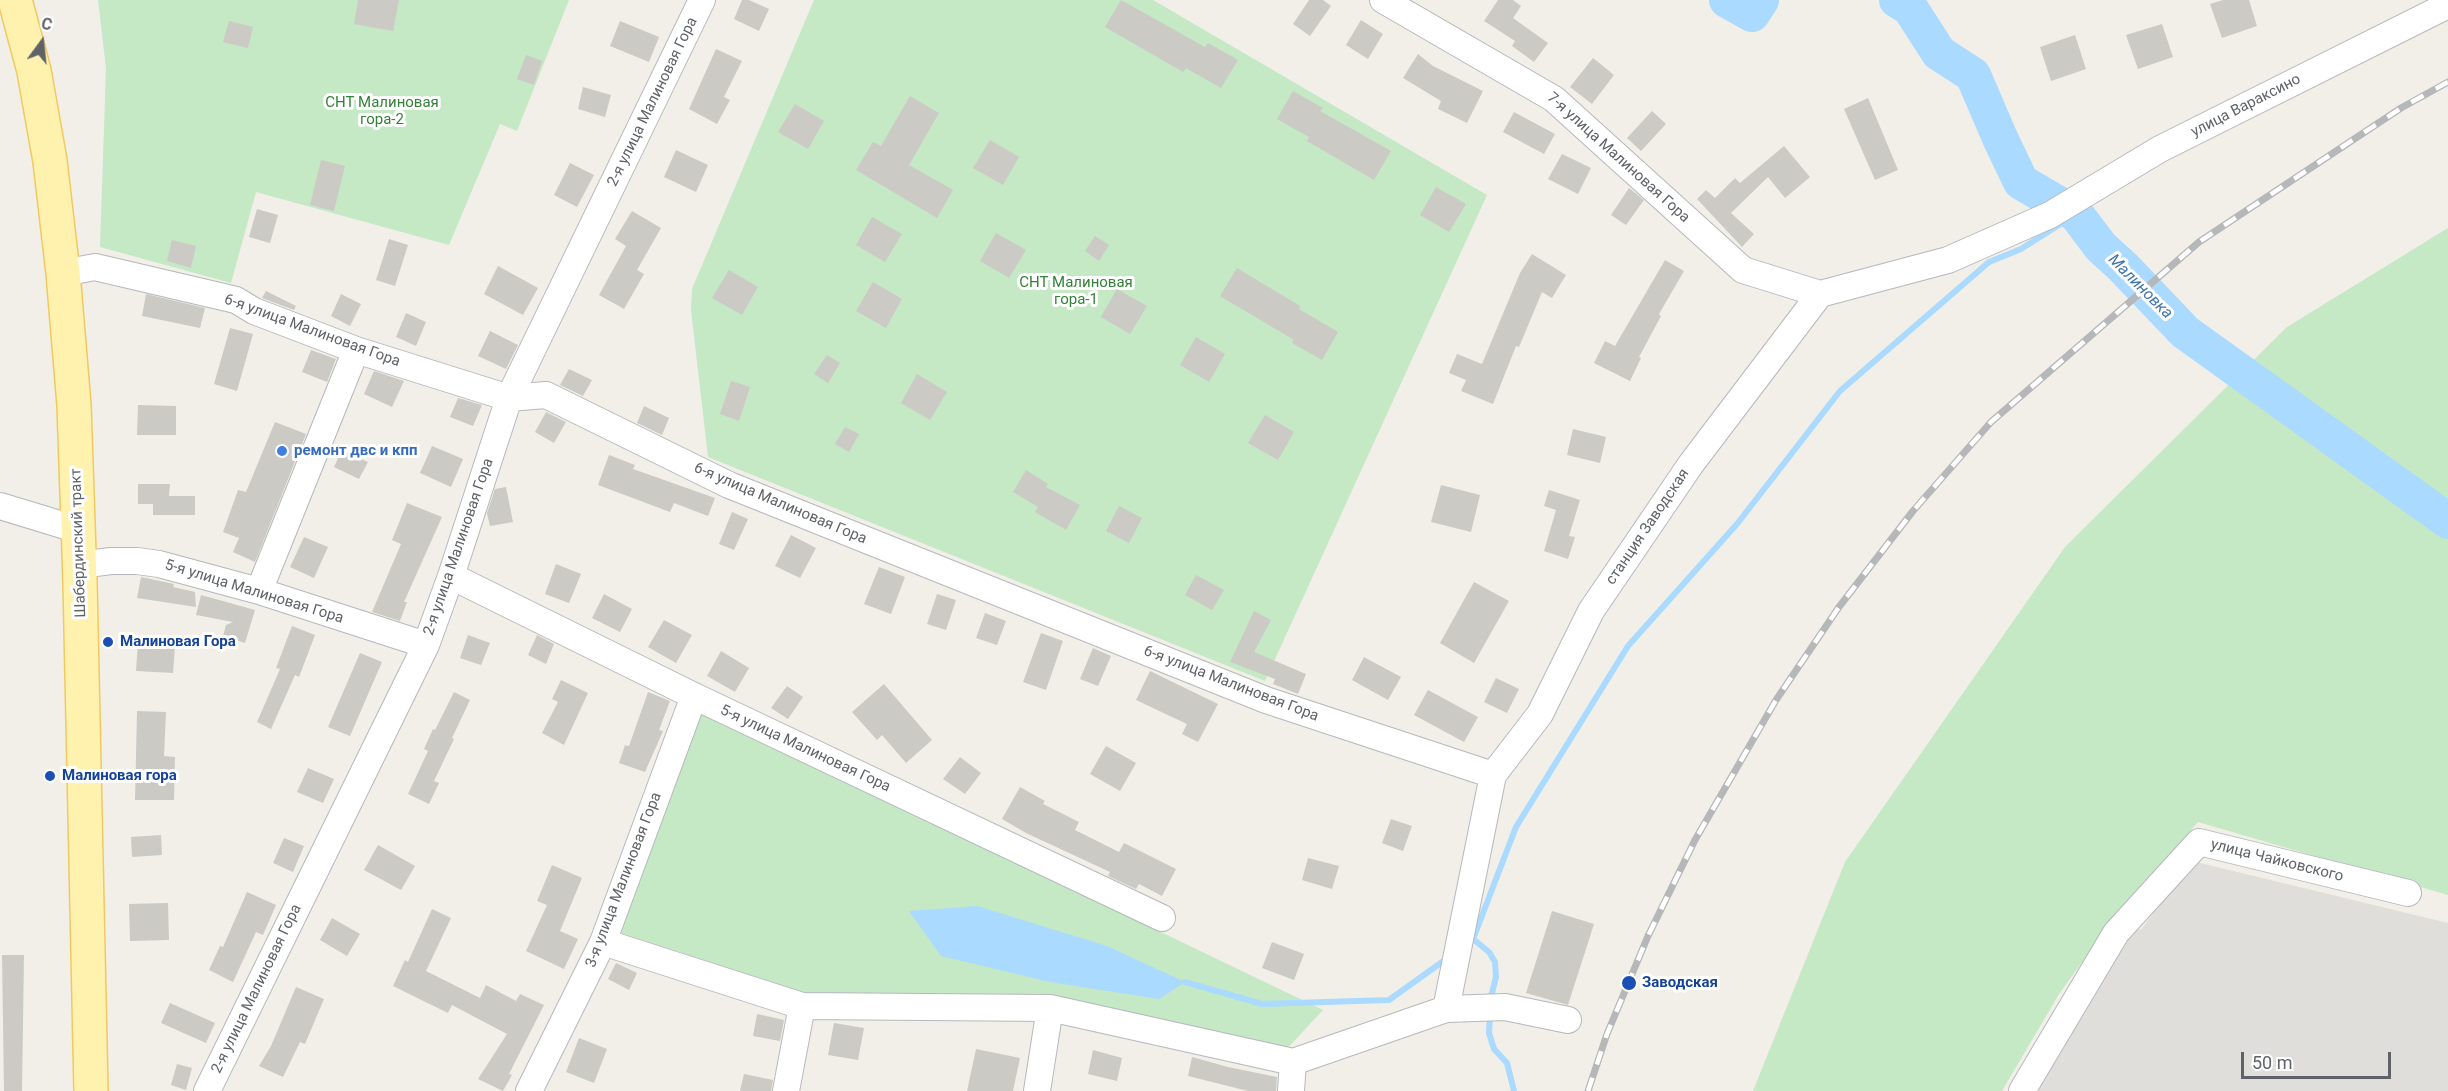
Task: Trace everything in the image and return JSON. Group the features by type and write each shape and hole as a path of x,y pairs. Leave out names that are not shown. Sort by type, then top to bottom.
{"main road":[{"name":"Шабердинский тракт","path":"15,0 34,71 48,150 63,273 74,405 80,566 91,1091"}],"street":[{"name":"2-я улица Малиновая Гора","path":"207,1091 426,645 509,398 702,0"},
{"name":"7-я улица Малиновая Гора","path":"1383,0 1554,99 1743,270 1820,294"},
{"name":"улица Вараксино","path":"1820,294 1948,260 2050,215 2160,149 2448,5"},
{"name":"6-я улица Малиновая Гора","path":"63,273 95,267 236,300 254,311 356,350 509,398 546,396 729,485 1266,700 1493,775"},
{"name":"станция Заводская","path":"1446,1009 1493,775 1540,714 1591,611 1677,484 1820,294"},
{"path":"259,591 356,350"},
{"path":"0,506 79,531"},
{"name":"5-я улица Малиновая Гора","path":"80,566 128,561 159,564 259,591 426,645"},
{"name":"5-я улица Малиновая Гора","path":"451,576 694,696 1162,918"},
{"name":"3-я улица Малиновая Гора","path":"529,1091 603,942 694,696"},
{"name":"улица Чайковского","path":"2022,1091 2116,933 2199,842 2408,893"},
{"path":"603,942 802,1006 1050,1008 1293,1062 1446,1009 1505,1007 1568,1020"},
{"path":"786,1091 802,1006"},
{"path":"1037,1091 1050,1008"},
{"path":"1291,1091 1293,1062"}],"shaded area":[{"path":"2192,861 2448,923 2448,1091 2034,1091 2134,926 2141,930"}],"green space":[{"name":"СНТ Малиновая гора-2","path":"98,0 569,0 517,131 500,124 449,245 256,192 231,283 100,247 106,68"},
{"name":"СНТ Малиновая гора-1","path":"814,0 1153,0 1487,195 1265,681 708,457 691,310 692,289"},
{"path":"2448,228 2448,895 2198,822 2115,917 2059,994 2002,1091 1753,1091 1845,862 2065,547 2287,327"},
{"path":"697,709 1323,1010 1283,1053 1052,1000 808,994 621,933"}],"water":[{"path":"977,906 1107,946 1185,982 1159,999 1050,982 941,956 909,911"}],"building":[{"path":"358,0 399,0 393,31 354,24"},
{"path":"742,0 749,0 769,9 759,31 734,19"},
{"path":"1121,0 1205,47 1208,43 1238,60 1221,88 1186,68 1183,72 1105,27"},
{"path":"1309,0 1323,0 1331,6 1310,36 1293,24"},
{"path":"1498,0 1513,0 1521,6 1513,18 1548,43 1534,62 1512,46 1515,41 1484,21"},
{"path":"2223,0 2249,0 2257,26 2222,38 2210,4"},
{"path":"1361,20 1383,34 1368,59 1346,45"},
{"path":"229,21 253,27 248,48 223,42"},
{"path":"620,21 659,37 649,62 610,46"},
{"path":"2162,24 2173,57 2138,69 2126,35"},
{"path":"2075,35 2086,69 2051,81 2040,47"},
{"path":"716,49 742,61 724,97 730,100 717,124 689,109"},
{"path":"1418,54 1433,66 1483,91 1467,123 1438,109 1441,101 1403,78"},
{"path":"526,55 542,61 534,85 517,79"},
{"path":"1593,58 1614,75 1592,104 1570,87"},
{"path":"583,87 611,95 605,117 578,109"},
{"path":"1293,91 1323,108 1320,111 1391,151 1374,180 1307,141 1309,137 1277,119"},
{"path":"910,96 939,113 909,165 953,190 937,218 856,170 873,142 881,146"},
{"path":"1868,98 1898,170 1875,180 1844,109"},
{"path":"795,104 824,121 808,149 778,132"},
{"path":"1652,111 1666,124 1641,151 1627,138"},
{"path":"1514,112 1555,134 1544,154 1503,132"},
{"path":"990,140 1019,157 1003,185 973,168"},
{"path":"1784,146 1810,177 1785,198 1768,177 1731,213 1754,234 1742,247 1697,199 1706,190 1715,198 1735,178 1740,183"},
{"path":"676,150 708,165 696,192 664,177"},
{"path":"1562,154 1591,168 1578,194 1548,179"},
{"path":"321,160 345,166 334,211 310,205"},
{"path":"570,163 594,175 577,207 554,195"},
{"path":"1436,187 1466,204 1449,232 1420,215"},
{"path":"1629,188 1644,200 1626,225 1611,215"},
{"path":"257,209 278,215 270,243 249,237"},
{"path":"632,211 661,228 637,270 644,274 624,309 599,295 626,246 615,239"},
{"path":"872,217 902,234 885,262 856,245"},
{"path":"996,233 1026,250 1009,278 980,261"},
{"path":"1095,236 1109,245 1099,261 1085,251"},
{"path":"389,239 408,245 395,286 376,280"},
{"path":"172,240 196,246 191,268 167,261"},
{"path":"1532,254 1566,275 1552,298 1542,292 1519,347 1516,346 1493,404 1461,391 1466,380 1449,373 1457,354 1482,364 1520,273"},
{"path":"1665,260 1684,271 1659,314 1661,316 1639,357 1641,358 1630,381 1594,363 1605,341 1615,346"},
{"path":"498,266 538,288 523,315 484,294"},
{"path":"1237,268 1338,332 1322,360 1292,343 1294,340 1220,296"},
{"path":"729,270 758,287 742,315 712,298"},
{"path":"873,282 902,299 886,328 856,311"},
{"path":"1117,289 1147,306 1130,334 1101,317"},
{"path":"266,291 296,306 294,310 262,298"},
{"path":"146,294 205,308 200,328 142,316"},
{"path":"341,294 361,304 350,326 331,316"},
{"path":"406,313 426,322 416,346 396,337"},
{"path":"230,328 253,334 237,391 214,384"},
{"path":"490,331 518,345 506,369 478,356"},
{"path":"1196,337 1225,354 1209,382 1180,365"},
{"path":"311,350 336,359 327,382 302,372"},
{"path":"827,355 840,363 828,383 814,374"},
{"path":"569,369 592,380 583,396 560,385"},
{"path":"374,371 404,381 392,407 364,394"},
{"path":"917,374 947,392 930,420 901,403"},
{"path":"731,381 750,387 739,421 720,414"},
{"path":"458,398 482,405 473,426 450,417"},
{"path":"138,405 176,406 176,435 137,435"},
{"path":"644,406 669,418 662,435 637,423"},
{"path":"546,412 566,422 554,443 535,432"},
{"path":"1265,415 1294,432 1278,460 1248,443"},
{"path":"275,422 306,434 255,562 233,552 239,538 223,532 238,490 246,492"},
{"path":"845,427 859,434 849,452 835,444"},
{"path":"1573,429 1606,437 1600,463 1567,455"},
{"path":"432,446 463,459 451,487 420,473"},
{"path":"342,450 368,462 359,479 334,467"},
{"path":"609,455 635,465 633,469 715,498 708,516 674,503 670,512 598,485"},
{"path":"1026,470 1048,484 1046,487 1080,505 1066,530 1035,512 1038,507 1013,492"},
{"path":"138,484 170,484 169,496 195,496 195,515 153,515 153,504 138,504"},
{"path":"1441,485 1480,495 1471,532 1431,522"},
{"path":"506,487 513,522 490,526 487,513 495,489"},
{"path":"1549,490 1580,500 1569,536 1575,537 1568,559 1544,551 1556,510 1544,506"},
{"path":"407,503 442,517 404,602 407,602 400,621 372,612 401,544 392,540"},
{"path":"1119,506 1142,518 1129,543 1106,531"},
{"path":"732,512 748,519 734,550 719,544"},
{"path":"791,535 816,548 800,578 775,566"},
{"path":"304,537 328,547 314,578 290,567"},
{"path":"556,564 581,574 569,603 545,594"},
{"path":"879,567 905,577 891,614 864,604"},
{"path":"1196,575 1224,590 1212,610 1185,595"},
{"path":"141,577 174,584 173,587 195,592 196,607 137,598"},
{"path":"1474,582 1509,601 1474,663 1440,643"},
{"path":"604,594 632,609 620,632 592,618"},
{"path":"937,594 956,600 946,630 927,624"},
{"path":"201,595 255,610 245,643 223,636 226,625 233,622 196,615"},
{"path":"1254,611 1271,620 1254,652 1306,674 1298,694 1273,684 1275,679 1230,662"},
{"path":"985,613 1006,621 997,645 976,638"},
{"path":"664,620 692,635 676,663 648,647"},
{"path":"292,626 315,635 299,677 295,675 271,729 257,722 280,669 276,668"},
{"path":"1041,633 1063,641 1046,690 1023,682"},
{"path":"468,635 490,643 481,665 460,658"},
{"path":"537,635 554,644 546,664 528,655"},
{"path":"138,642 175,645 173,673 136,671"},
{"path":"1093,648 1111,656 1098,686 1080,679"},
{"path":"721,651 749,668 735,692 707,676"},
{"path":"360,653 382,662 350,736 328,727"},
{"path":"1364,657 1401,677 1388,700 1352,680"},
{"path":"1150,671 1218,704 1198,742 1182,734 1187,724 1136,700"},
{"path":"1496,678 1519,689 1507,713 1484,702"},
{"path":"561,680 588,693 564,745 542,733 558,702 552,699"},
{"path":"884,684 932,740 906,763 882,735 877,740 852,712"},
{"path":"787,686 803,697 788,719 771,708"},
{"path":"1428,690 1478,717 1464,742 1414,715"},
{"path":"454,692 470,700 434,781 439,783 429,804 408,794 428,751 424,749 433,729 435,730"},
{"path":"648,692 670,701 659,730 663,731 645,772 619,763 625,745 629,746"},
{"path":"137,711 166,712 164,756 175,757 174,800 135,800"},
{"path":"1106,746 1136,763 1120,791 1090,774"},
{"path":"960,757 981,773 965,794 943,779"},
{"path":"308,768 334,779 323,803 297,792"},
{"path":"1020,787 1045,801 1043,804 1079,822 1075,830 1119,852 1124,843 1176,869 1162,896 1139,884 1136,889 1108,876 1110,872 1026,833 1002,819"},
{"path":"1391,819 1412,826 1403,851 1382,843"},
{"path":"161,835 162,855 132,857 131,837"},
{"path":"284,838 304,846 293,872 273,863"},
{"path":"378,845 415,866 401,890 364,870"},
{"path":"1308,858 1339,866 1332,889 1302,880"},
{"path":"552,865 582,878 560,931 578,939 564,969 526,951 547,905 537,901"},
{"path":"247,892 276,905 263,935 256,932 233,982 209,970 220,946 223,947"},
{"path":"168,903 169,940 130,941 129,904"},
{"path":"432,909 451,918 426,971 480,998 486,985 516,1001 520,994 544,1005 509,1074 512,1075 503,1091 478,1079 507,1034 452,1005 448,1013 393,986 405,960 408,962"},
{"path":"1552,911 1594,924 1568,1005 1526,993"},
{"path":"332,918 360,934 347,956 320,940"},
{"path":"1272,942 1304,954 1294,980 1262,968"},
{"path":"2,955 24,955 22,1091 4,1091"},
{"path":"616,963 637,973 629,990 608,979"},
{"path":"296,987 324,999 305,1044 300,1042 283,1077 259,1066 271,1046"},
{"path":"170,1003 215,1023 206,1043 161,1023"},
{"path":"757,1014 784,1020 780,1041 753,1036"},
{"path":"834,1023 864,1028 858,1060 828,1055"},
{"path":"579,1038 607,1049 594,1083 566,1072"},
{"path":"976,1049 1020,1058 1013,1091 967,1091"},
{"path":"1093,1050 1122,1058 1117,1081 1088,1074"},
{"path":"1192,1057 1277,1077 1276,1091 1248,1091 1188,1076"},
{"path":"177,1064 192,1068 186,1090 171,1085"},
{"path":"744,1074 773,1080 771,1091 740,1091"}],"waterway":[{"name":"Малиновка","path":"1727,0 1752,14 1761,0"},
{"name":"Малиновка","path":"1897,0 1910,8 1939,53 1973,75 2021,182 2076,214 2101,247 2185,332 2448,521"},
{"path":"1469,942 1473,939 1516,827 1628,646 1737,524 1840,391 1989,262 2021,249 2070,218"},
{"path":"1473,939 1489,952 1495,962 1496,977 1490,1001"},
{"path":"1185,982 1262,1004 1389,1000 1449,957"},
{"path":"1490,1014 1489,1033 1494,1049 1507,1063 1514,1091"}],"railway":[{"path":"1588,1091 1607,1034 1648,936 1695,840 1776,700 1839,607 1913,511 1991,422 2199,242 2401,108 2448,82"}],"place":[{"name":"ремонт двс и кпп","path":"282,451"},
{"name":"Малиновая Гора","path":"108,642"},
{"name":"Малиновая гора","path":"50,776"},
{"name":"Заводская","path":"1629,983"}]}
